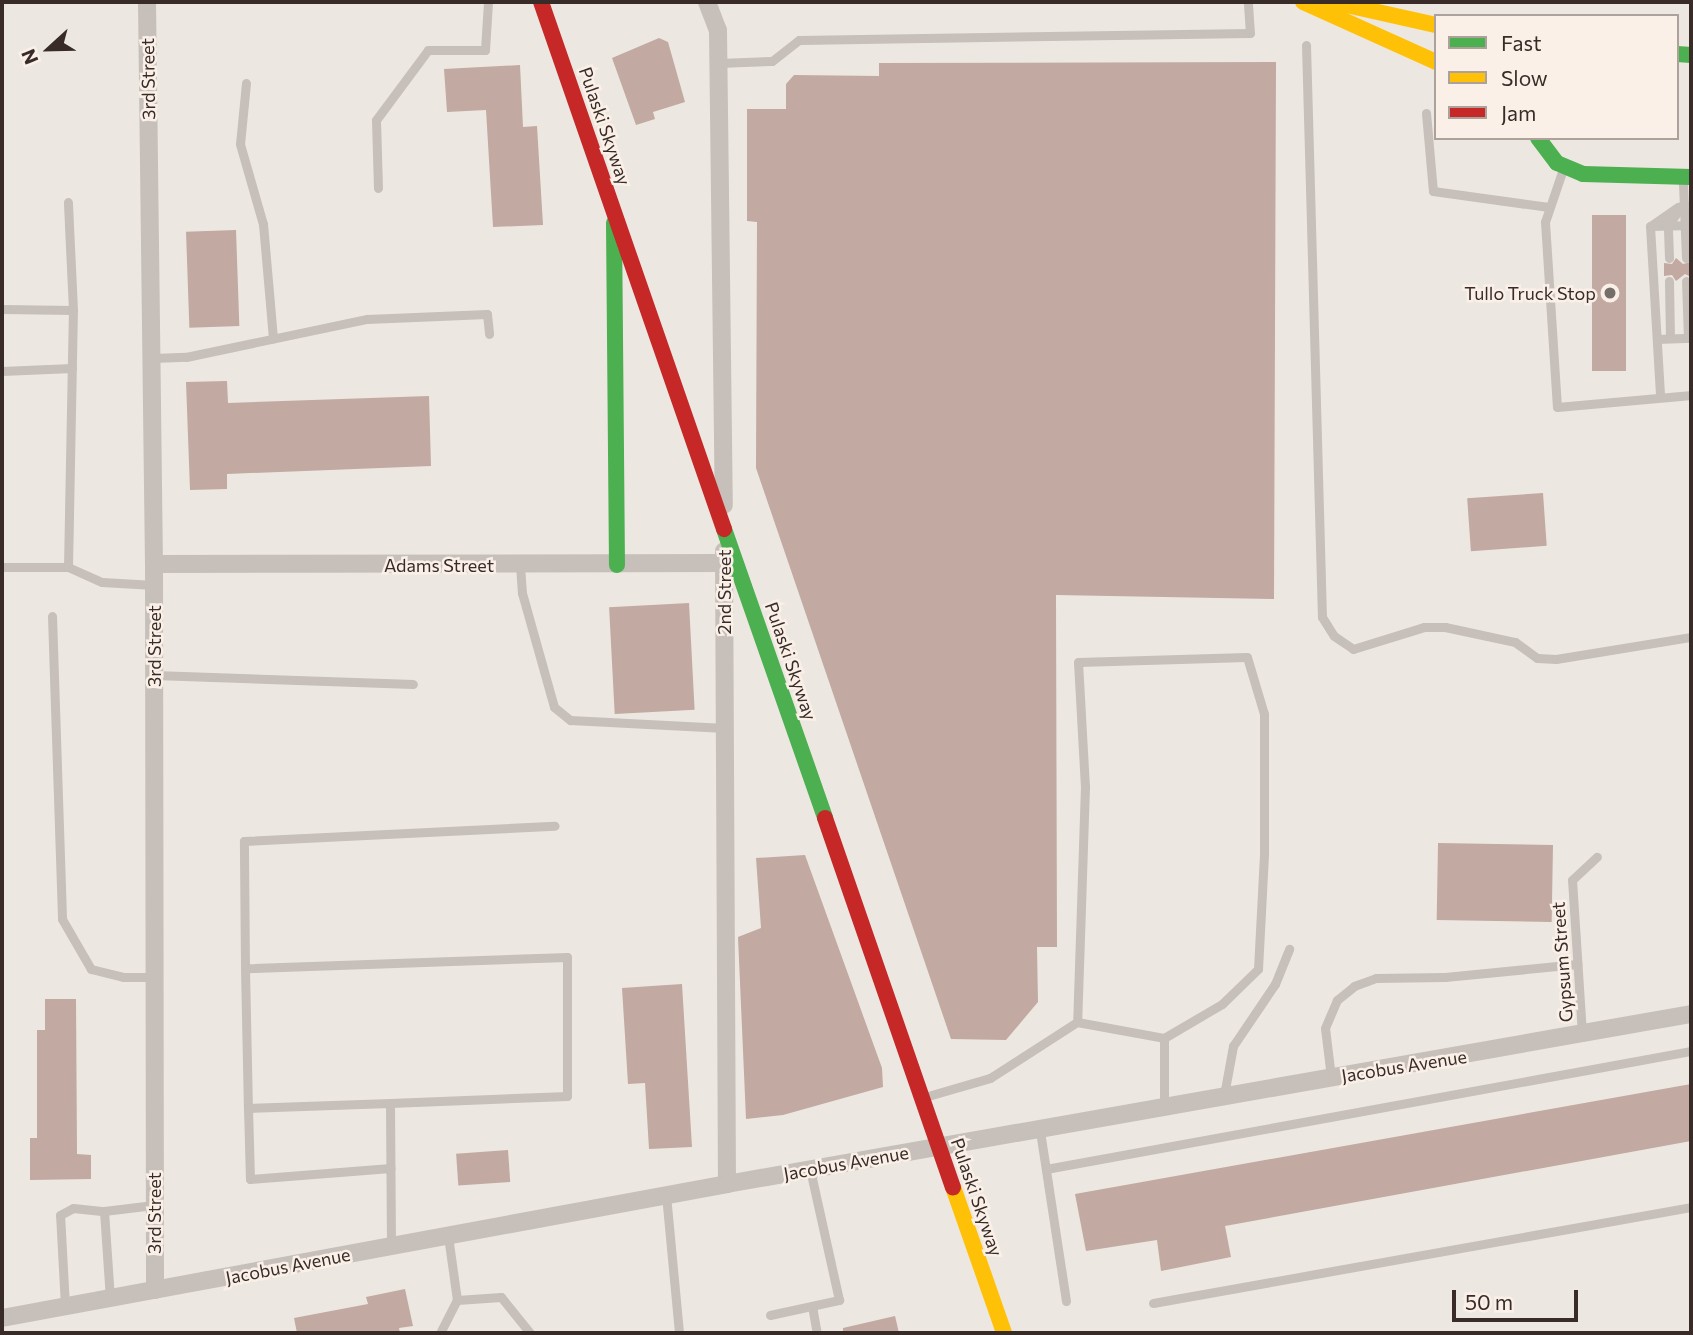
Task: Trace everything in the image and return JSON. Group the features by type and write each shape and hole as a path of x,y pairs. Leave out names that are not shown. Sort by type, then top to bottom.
{"main road":[{"name":"Pulaski Skyway","path":"541,2 1004,1333"},
{"path":"552,2 608,177 616,255 617,565"},
{"path":"1303,2 1434,61"},
{"path":"1333,2 1434,25"},
{"path":"1522,140 1557,162 1595,177 1687,177"},
{"path":"1540,140 1557,162"},
{"path":"704,410 740,516"},
{"name":"Pulaski Skyway","path":"932,1070 964,1162"}],"street":[{"name":"3rd Street","path":"147,2 154,564 155,1290"},
{"name":"2nd Street","path":"707,2 718,30 719,63 727,1184"},
{"name":"Adams Street","path":"154,564 724,563"},
{"name":"Jacobus Avenue","path":"2,1318 810,1169 1040,1131 1224,1095 1691,1014"}],"lane":[{"path":"378,188 376,120 428,51 485,50 488,2"},
{"path":"719,63 772,61 799,40 1250,33 1248,2"},
{"path":"1306,45 1322,617 1334,636 1353,649 1424,627 1445,627 1515,642 1537,658 1691,637"},
{"path":"246,83 240,144 263,224 273,339"},
{"path":"1426,113 1433,191 1549,207"},
{"path":"1557,162 1545,222 1557,407 1691,395"},
{"path":"1686,258 1687,177"},
{"path":"68,202 73,310 68,567"},
{"path":"1668,258 1668,225 1688,206"},
{"path":"1650,226 1688,206"},
{"path":"1650,226 1688,225"},
{"path":"1650,226 1660,397"},
{"path":"1669,281 1670,338"},
{"path":"1657,339 1689,338 1686,281"},
{"path":"2,309 73,310"},
{"path":"152,358 186,357 367,319 487,314 489,334"},
{"path":"2,371 72,368"},
{"path":"520,565 522,593 554,707 570,719 725,728"},
{"path":"2,567 68,567 102,582 154,585"},
{"path":"52,616 62,919 91,969 123,977 155,977"},
{"path":"919,1099 990,1078 1077,1022 1164,1038 1222,1004 1258,969 1264,853 1264,714 1247,657 1078,662 1085,786 1077,1022"},
{"path":"154,675 413,684"},
{"path":"391,1168 250,1179 244,841 555,827"},
{"name":"Gypsum Street","path":"1582,1034 1572,880 1597,857"},
{"path":"1224,1095 1233,1046 1275,984 1289,949"},
{"path":"245,968 567,957 567,1096 248,1108"},
{"path":"1331,1077 1325,1028 1337,1000 1354,986 1376,978 1445,977 1577,964"},
{"path":"1164,1038 1164,1106"},
{"path":"1046,1169 1691,1051"},
{"path":"390,1103 391,1246"},
{"path":"1040,1131 1066,1301"},
{"path":"770,1315 839,1300 810,1169"},
{"path":"666,1195 679,1333"},
{"path":"65,1306 60,1215 73,1208 104,1211 153,1205"},
{"path":"1153,1303 1691,1207"},
{"path":"104,1211 110,1299"},
{"path":"440,1333 457,1300 448,1236"},
{"path":"457,1300 501,1297 530,1333"},
{"path":"812,1306 817,1333"}],"building":[{"path":"659,38 668,42 685,102 653,112 655,119 636,125 612,58"},
{"path":"1276,62 1274,599 1056,595 1057,947 1037,947 1038,1002 1006,1040 951,1039 756,468 757,222 747,221 747,109 786,109 786,84 794,75 879,76 879,63"},
{"path":"520,65 523,127 537,126 543,225 493,227 486,110 447,112 444,69"},
{"name":"Tullo Truck Stop","path":"1592,215 1626,215 1626,371 1592,371"},
{"path":"236,230 239,326 189,328 186,232"},
{"path":"1676,258 1683,264 1691,262 1691,277 1685,274 1676,281 1672,275 1664,276 1664,263 1672,264"},
{"path":"227,381 228,403 429,396 431,466 227,474 227,489 190,490 186,382"},
{"path":"1543,493 1547,546 1471,551 1467,498"},
{"path":"689,603 695,710 615,714 609,607"},
{"path":"1438,843 1553,845 1552,922 1437,920"},
{"path":"805,855 882,1068 883,1087 783,1115 746,1119 738,937 761,928 756,858"},
{"path":"682,984 692,1147 649,1149 645,1083 628,1084 622,988"},
{"path":"45,999 76,999 77,1154 91,1155 91,1179 30,1180 30,1138 37,1138 37,1030 45,1030"},
{"path":"1691,1084 1691,1141 1225,1226 1231,1257 1161,1271 1157,1240 1086,1251 1075,1194"},
{"path":"508,1150 510,1182 458,1186 456,1154"},
{"path":"405,1289 413,1326 399,1328 400,1333 297,1333 294,1318 368,1304 366,1297"},
{"path":"895,1316 899,1333 843,1333 843,1328"}],"traffic: fast":[{"path":"1679,54 1691,55"},
{"path":"1540,140 1557,163 1583,174 1691,177"},
{"path":"614,223 617,565"},
{"path":"724,529 825,818"}],"traffic: slow":[{"path":"1303,2 1434,61"},
{"path":"1333,2 1434,25"},
{"path":"953,1187 1004,1333"}],"traffic: jam":[{"path":"541,2 724,529"},
{"path":"825,818 953,1187"}],"place":[{"name":"Tullo Truck Stop","path":"1610,293"}]}
